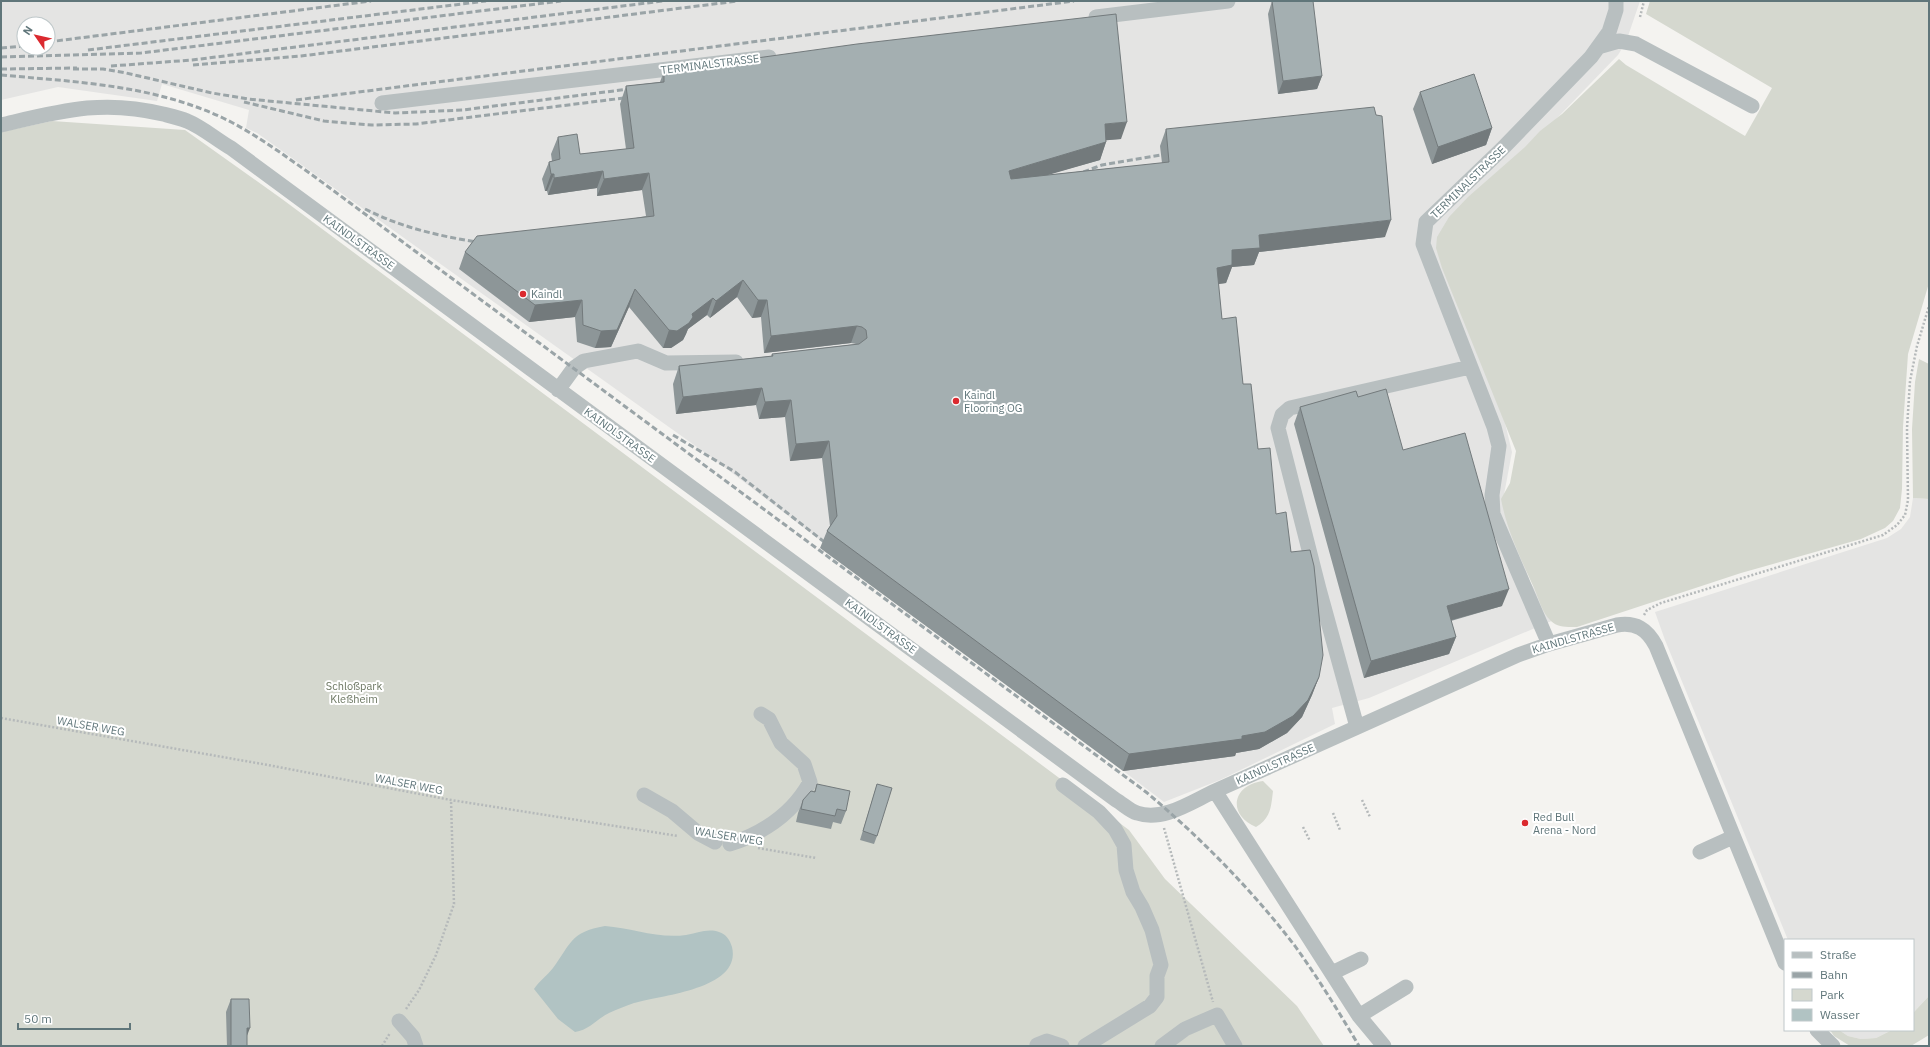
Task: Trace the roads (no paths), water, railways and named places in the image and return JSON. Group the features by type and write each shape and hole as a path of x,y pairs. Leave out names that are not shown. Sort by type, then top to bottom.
{"street":[{"path":"1078,19 1228,1"},
{"name":"TERMINALSTRASSE","path":"1549,644 1493,514 1492,495 1499,446 1494,427 1423,244 1426,222 1554,97 1598,47 1609,32 1616,10 1616,1"},
{"path":"1598,47 1619,41 1636,44 1752,106"},
{"name":"TERMINALSTRASSE","path":"382,103 786,55"},
{"name":"KAINDLSTRASSE","path":"1,125 64,110 105,106 117,106 154,112 188,121 231,148 558,390 1116,800 1136,813 1149,816 1161,816 1483,670 1549,644 1627,623 1638,625 1651,637 1656,646 1733,837"},
{"path":"558,390 574,368 584,361 638,351 666,363 749,362"},
{"path":"1357,727 1319,589 1278,428 1282,415 1290,408 1470,367"},
{"path":"730,844 757,834 774,823 802,797 810,782 804,764 781,743 769,719 761,714"},
{"path":"1063,785 1093,807 1115,829 1124,845 1126,870 1133,892 1152,930 1161,965 1157,976 1157,997 1150,1006 1085,1046"},
{"path":"1215,791 1305,934 1359,1016 1384,1046"},
{"path":"644,795 672,811 698,833 715,842"},
{"path":"1700,852 1733,837 1784,961"},
{"path":"1332,973 1361,959"},
{"path":"1359,1016 1406,987"},
{"path":"1162,1046 1185,1029 1217,1014 1235,1046"},
{"path":"398,1020 413,1037 416,1046"},
{"path":"1812,1031 1818,1046"},
{"path":"1817,1031 1833,1046"},
{"path":"1037,1045 1047,1041 1062,1046"}],"water":[{"path":"605,926 665,936 686,935 707,931 719,932 726,936 730,942 732,947 732,961 725,972 713,981 680,993 625,1006 605,1015 589,1027 575,1032 558,1019 534,989 553,968 573,940 585,932"}],"railway":[{"path":"56,41 371,1"},
{"path":"88,50 486,1"},
{"path":"1,57 141,53 561,1"},
{"path":"111,66 192,60 663,1"},
{"path":"193,65 301,56 738,1"},
{"path":"296,100 1074,1"},
{"path":"1,48 16,47"},
{"path":"1,69 77,68"},
{"path":"73,69 103,69 212,93 248,99 395,113 463,110 637,88"},
{"path":"1,75 86,83 169,98 223,118 247,131 315,177 1146,792 1206,846 1261,904 1295,946 1312,970 1359,1046"},
{"path":"244,102 324,121 372,125 416,124 632,97"},
{"path":"1075,175 1102,165 1172,153"},
{"path":"365,209 408,227 453,238 484,243"},
{"path":"673,435 735,472 832,548"}],"place":[{"name":"Kaindl","path":"523,294"},
{"name":"Kaindl Flooring OG","path":"956,401"},
{"name":"Red Bull Arena - Nord","path":"1525,823"}],"park label":[{"name":"Schloßpark Kleßheim","path":"354,692"}]}
